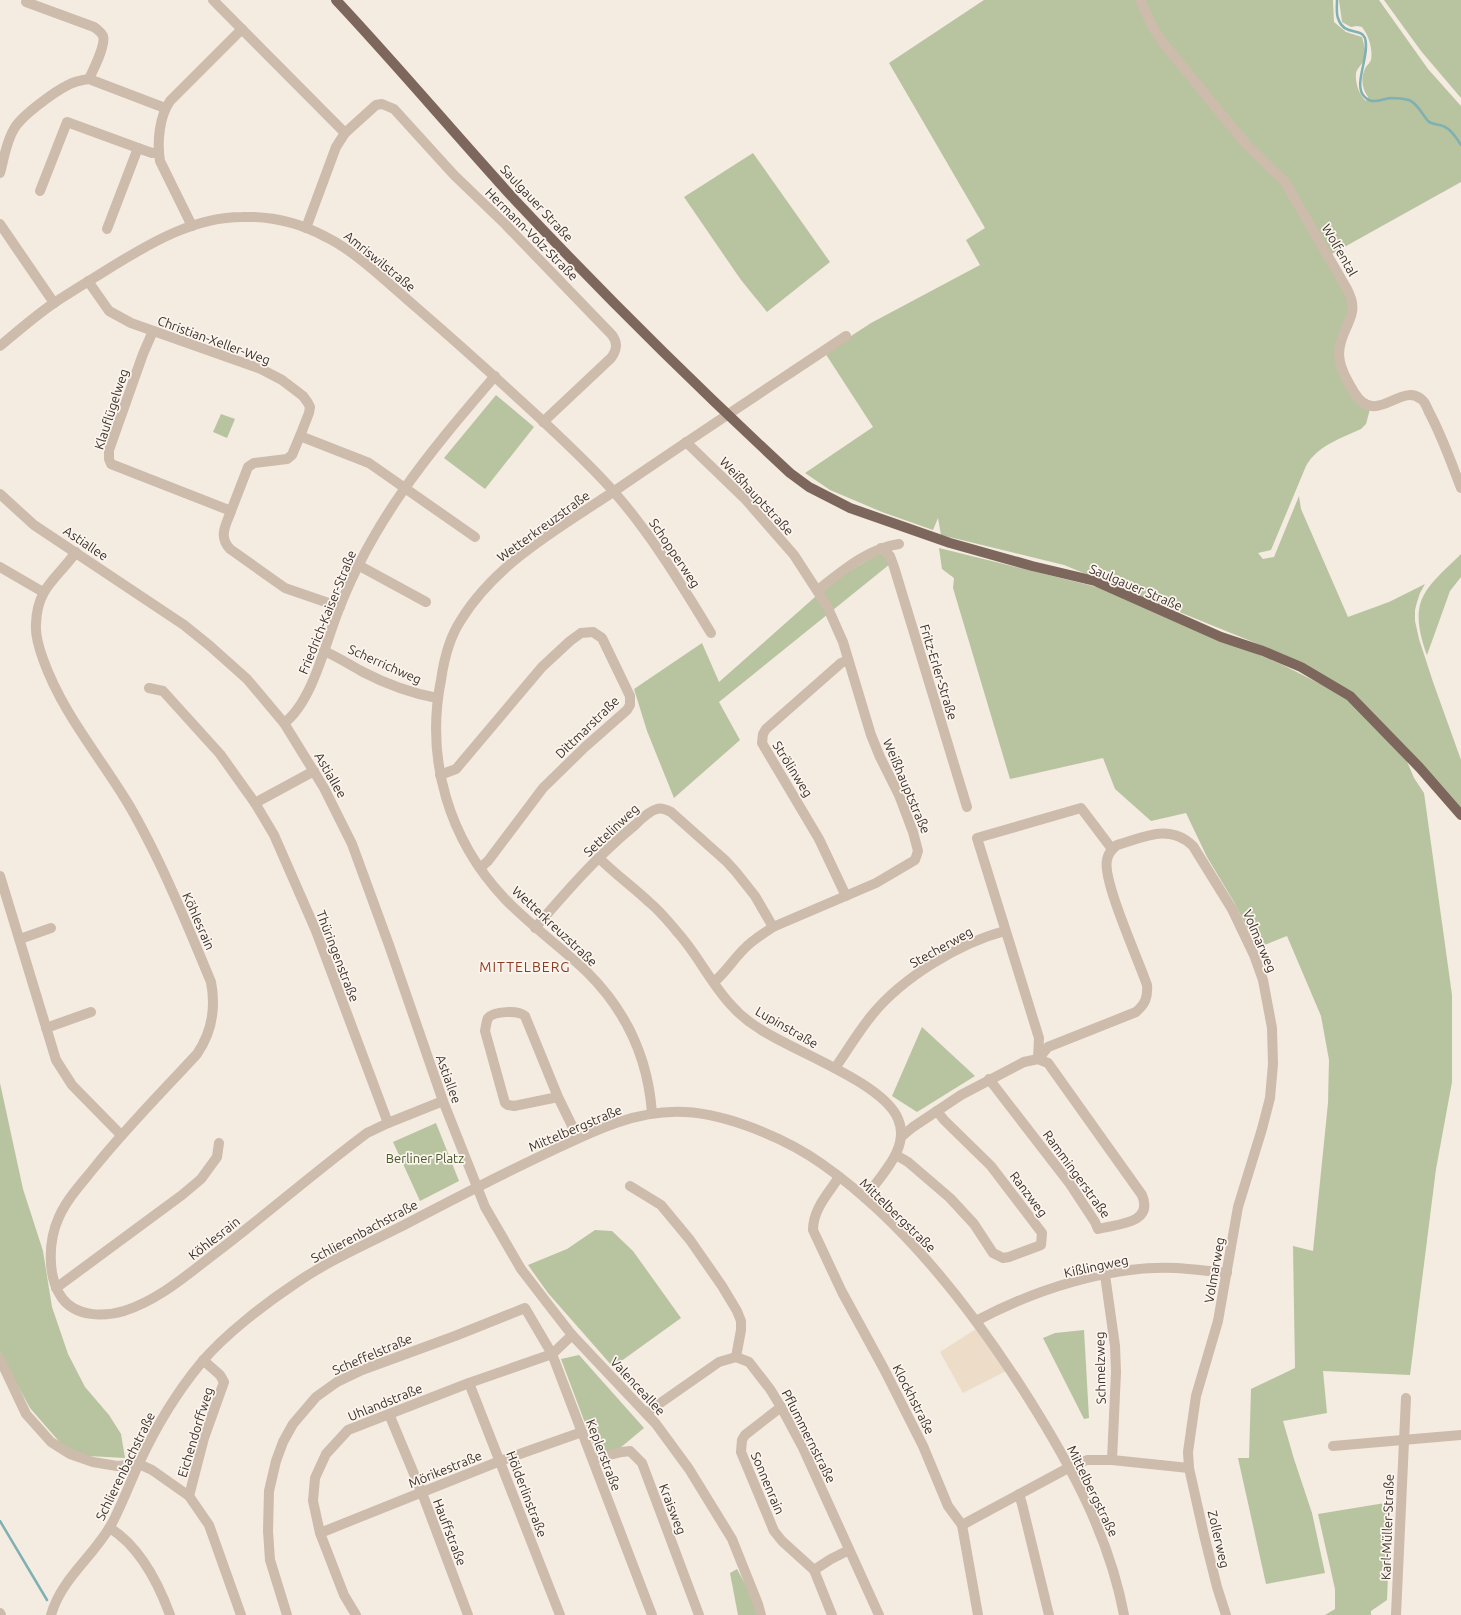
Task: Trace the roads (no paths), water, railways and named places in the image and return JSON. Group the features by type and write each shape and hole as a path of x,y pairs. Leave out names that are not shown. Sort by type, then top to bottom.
{"main road":[{"name":"Saulgauer Straße","path":"336,0 388,56 515,200 682,371 790,474 809,487 850,508 950,543 1032,566 1095,581 1221,637 1263,651 1301,667 1350,696 1420,768 1461,815"}],"street":[{"path":"213,0 345,133"},
{"name":"Wolfental","path":"1140,0 1153,28 1164,44 1246,144 1285,182 1347,289 1352,299 1352,311 1350,322 1339,347 1340,359 1342,370 1360,402 1372,406 1381,405 1401,397 1414,396 1422,399 1437,427 1461,488"},
{"path":"26,2 94,27 100,31 103,44 89,79"},
{"path":"192,226 165,172 159,152 165,108 170,101 242,29"},
{"path":"0,173 8,142 14,128 49,97 69,84 89,79 165,108"},
{"name":"Hermann-Volz-Straße","path":"306,228 336,147 345,133 376,105 382,104 394,109 454,175 505,224 616,340 617,347 611,358 543,422"},
{"path":"40,192 67,122 152,153 159,152"},
{"path":"107,229 138,148"},
{"name":"Amriswilstraße","path":"0,346 54,303 88,281 136,252 192,226 217,219 239,216 264,217 284,221 327,237 347,250 495,376 580,456 614,491"},
{"path":"0,224 54,303"},
{"name":"Christian-Xeller-Weg","path":"88,281 109,311 131,323 261,369 282,380 303,396 310,407 300,436"},
{"name":"Klauflügelweg","path":"153,331 143,354 109,450 109,459 111,464 231,511"},
{"path":"728,415 846,336"},
{"name":"Friedrich-Kaiser-Straße","path":"284,723 302,704 358,565 380,524 440,439 495,376"},
{"name":"Wetterkreuzstraße","path":"652,1114 649,1080 644,1062 624,1019 607,995 587,972 535,928 504,898 480,868 460,833 447,800 440,775 436,743 437,698 443,665 451,638 461,620 480,594 511,564 526,552 686,442 728,415"},
{"path":"340,607 285,588 230,549 223,538 231,511 248,467 254,462 287,459 292,455 300,436 369,463 475,537"},
{"name":"Weißhauptstraße","path":"686,442 746,500 794,555 818,590 836,622 871,735 908,818 918,850 915,860 876,883 773,927 752,941 714,982"},
{"name":"Schopperweg","path":"614,491 661,555 711,633"},
{"name":"Astiallee","path":"0,494 34,524 184,625 247,679 284,723 314,771 352,844 443,1101 476,1187"},
{"path":"818,590 846,568 881,548 899,544"},
{"name":"Fritz-Erler-Straße","path":"881,548 890,556 894,566 967,807"},
{"name":"Köhlesrain","path":"76,552 43,592 37,610 36,636 49,676 62,700 87,743 124,797 154,852 212,982 214,1003 212,1018 205,1041 197,1054 120,1135 74,1192 63,1209 58,1219 52,1242 51,1254 56,1288 63,1300 84,1313 97,1315 110,1315 137,1306 186,1277 367,1133 443,1101"},
{"path":"358,565 426,602"},
{"path":"0,567 43,592"},
{"name":"Dittmarstraße","path":"440,775 456,769 542,667 570,641 587,632 593,632 602,638 630,696 630,705 627,710 585,747 543,788 488,860 480,868"},
{"name":"Scherrichweg","path":"324,651 364,672 401,688 420,695 437,698"},
{"name":"Strölinweg","path":"846,896 819,839 762,743 763,734 766,729 841,663 848,660"},
{"name":"Thüringenstraße","path":"149,688 163,691 220,754 255,803 274,835 316,931 388,1123"},
{"path":"255,803 314,771"},
{"name":"Settelinweg","path":"535,928 615,842 650,812 658,808 663,808 671,812 726,861 755,896 773,927"},
{"path":"901,1137 912,1127 961,1095 989,1079 1024,1062 1038,1059 1048,1047 1136,1012 1146,1000 1147,986 1107,873 1107,860 1112,849 1081,808 977,838 1039,1038 1038,1059"},
{"name":"Volmarweg","path":"1112,849 1117,845 1164,832 1187,839 1193,846 1232,909 1254,955 1263,980 1272,1028 1272,1081 1262,1129 1238,1207 1218,1321 1196,1396 1188,1452 1189,1468"},
{"name":"Lupinstraße","path":"599,858 664,917 690,947 732,1006 760,1029 835,1068 877,1095 893,1109 901,1126 901,1137 896,1155 864,1198"},
{"path":"0,876 56,1060 68,1080 120,1135"},
{"path":"20,939 51,928"},
{"name":"Stecherweg","path":"835,1068 872,1014 912,977 931,964 965,947 1005,931"},
{"path":"46,1028 91,1012"},
{"path":"558,1097 514,1106 504,1103 485,1031 488,1019 493,1015 514,1012 519,1012 525,1016 558,1097 578,1138"},
{"name":"Rammingerstraße","path":"989,1079 1070,1184 1098,1229 1134,1220 1140,1217 1144,1211 1146,1203 1142,1195 1048,1063 1038,1059"},
{"name":"Ranzweg","path":"896,1155 908,1162 950,1198 974,1224 993,1253 1003,1258 1041,1245 1042,1233 1012,1191 991,1166 944,1120 937,1111"},
{"name":"Mittelbergstraße","path":"476,1187 578,1138 614,1124 652,1114 685,1112 708,1115 749,1127 780,1140 809,1156 839,1177 864,1198 922,1256 947,1284 976,1321 1008,1366 1070,1466 1101,1535 1112,1565 1124,1615"},
{"path":"56,1288 182,1196 201,1179 217,1157 219,1143"},
{"name":"Klockhstraße","path":"839,1177 817,1209 813,1220 813,1230 842,1292 884,1369 923,1446 948,1506 962,1525"},
{"path":"630,1186 662,1204 690,1240 722,1286 737,1311 741,1330 736,1357 719,1362 646,1413"},
{"name":"Valenceallee","path":"476,1187 485,1207 517,1262 572,1334 656,1424 689,1469 732,1539 761,1615"},
{"name":"Schlierenbachstraße","path":"50,1615 54,1603 65,1584 110,1528 139,1464 166,1412 180,1390 203,1360 232,1333 297,1282 344,1254 408,1223 476,1187"},
{"name":"Kißlingweg","path":"976,1321 1031,1296 1105,1275 1128,1271 1175,1268 1227,1273"},
{"name":"Schmelzweg","path":"1105,1275 1115,1346 1116,1372 1112,1460"},
{"name":"Keplerstraße","path":"525,1308 552,1354 652,1615"},
{"name":"Scheffelstraße","path":"287,1615 270,1560 268,1532 269,1491 276,1460 283,1442 293,1424 316,1397 337,1382 362,1370 455,1336 525,1308"},
{"name":"Uhlandstraße","path":"356,1615 344,1595 320,1532 313,1501 315,1478 326,1454 348,1430 469,1383 552,1354 572,1334"},
{"name":"Pflummernstraße","path":"736,1357 749,1362 770,1389 781,1407 803,1448 879,1615"},
{"path":"0,1359 26,1414 50,1442 70,1454 93,1462 117,1466 139,1464"},
{"name":"Eichendorffweg","path":"189,1496 204,1438 224,1382 220,1374 203,1360"},
{"name":"Hölderlinstraße","path":"469,1383 560,1615"},
{"name":"Karl-Müller-Straße","path":"1396,1615 1406,1398"},
{"name":"Sonnenrain","path":"781,1407 745,1435 742,1440 741,1452 774,1531 782,1541 814,1570 832,1615"},
{"name":"Hauffstraße","path":"389,1414 422,1493 468,1615"},
{"name":"Mörikestraße","path":"320,1532 500,1461 582,1432"},
{"path":"1333,1446 1461,1435"},
{"name":"Kraisweg","path":"593,1459 630,1451 642,1463 699,1615"},
{"path":"978,1615 962,1525 1070,1466 1087,1460 1112,1460 1189,1468"},
{"name":"Eichendorffweg","path":"139,1464 152,1470 189,1496 209,1525 241,1615"},
{"name":"Zollerweg","path":"1189,1468 1226,1615"},
{"path":"1019,1494 1049,1615"},
{"path":"110,1528 132,1546 153,1577 170,1615"},
{"path":"814,1570 849,1550"}],"waterway":[{"path":"1337,0 1337,14 1341,24 1344,28 1360,33 1365,38 1366,52 1360,83 1363,95 1369,100 1373,101 1391,98 1409,100 1417,107 1428,121 1448,128 1461,145"},
{"path":"0,1521 47,1600"}],"district":[{"name":"MITTELBERG","path":"525,967"}],"park label":[{"name":"Berliner Platz","path":"425,1158"}]}
